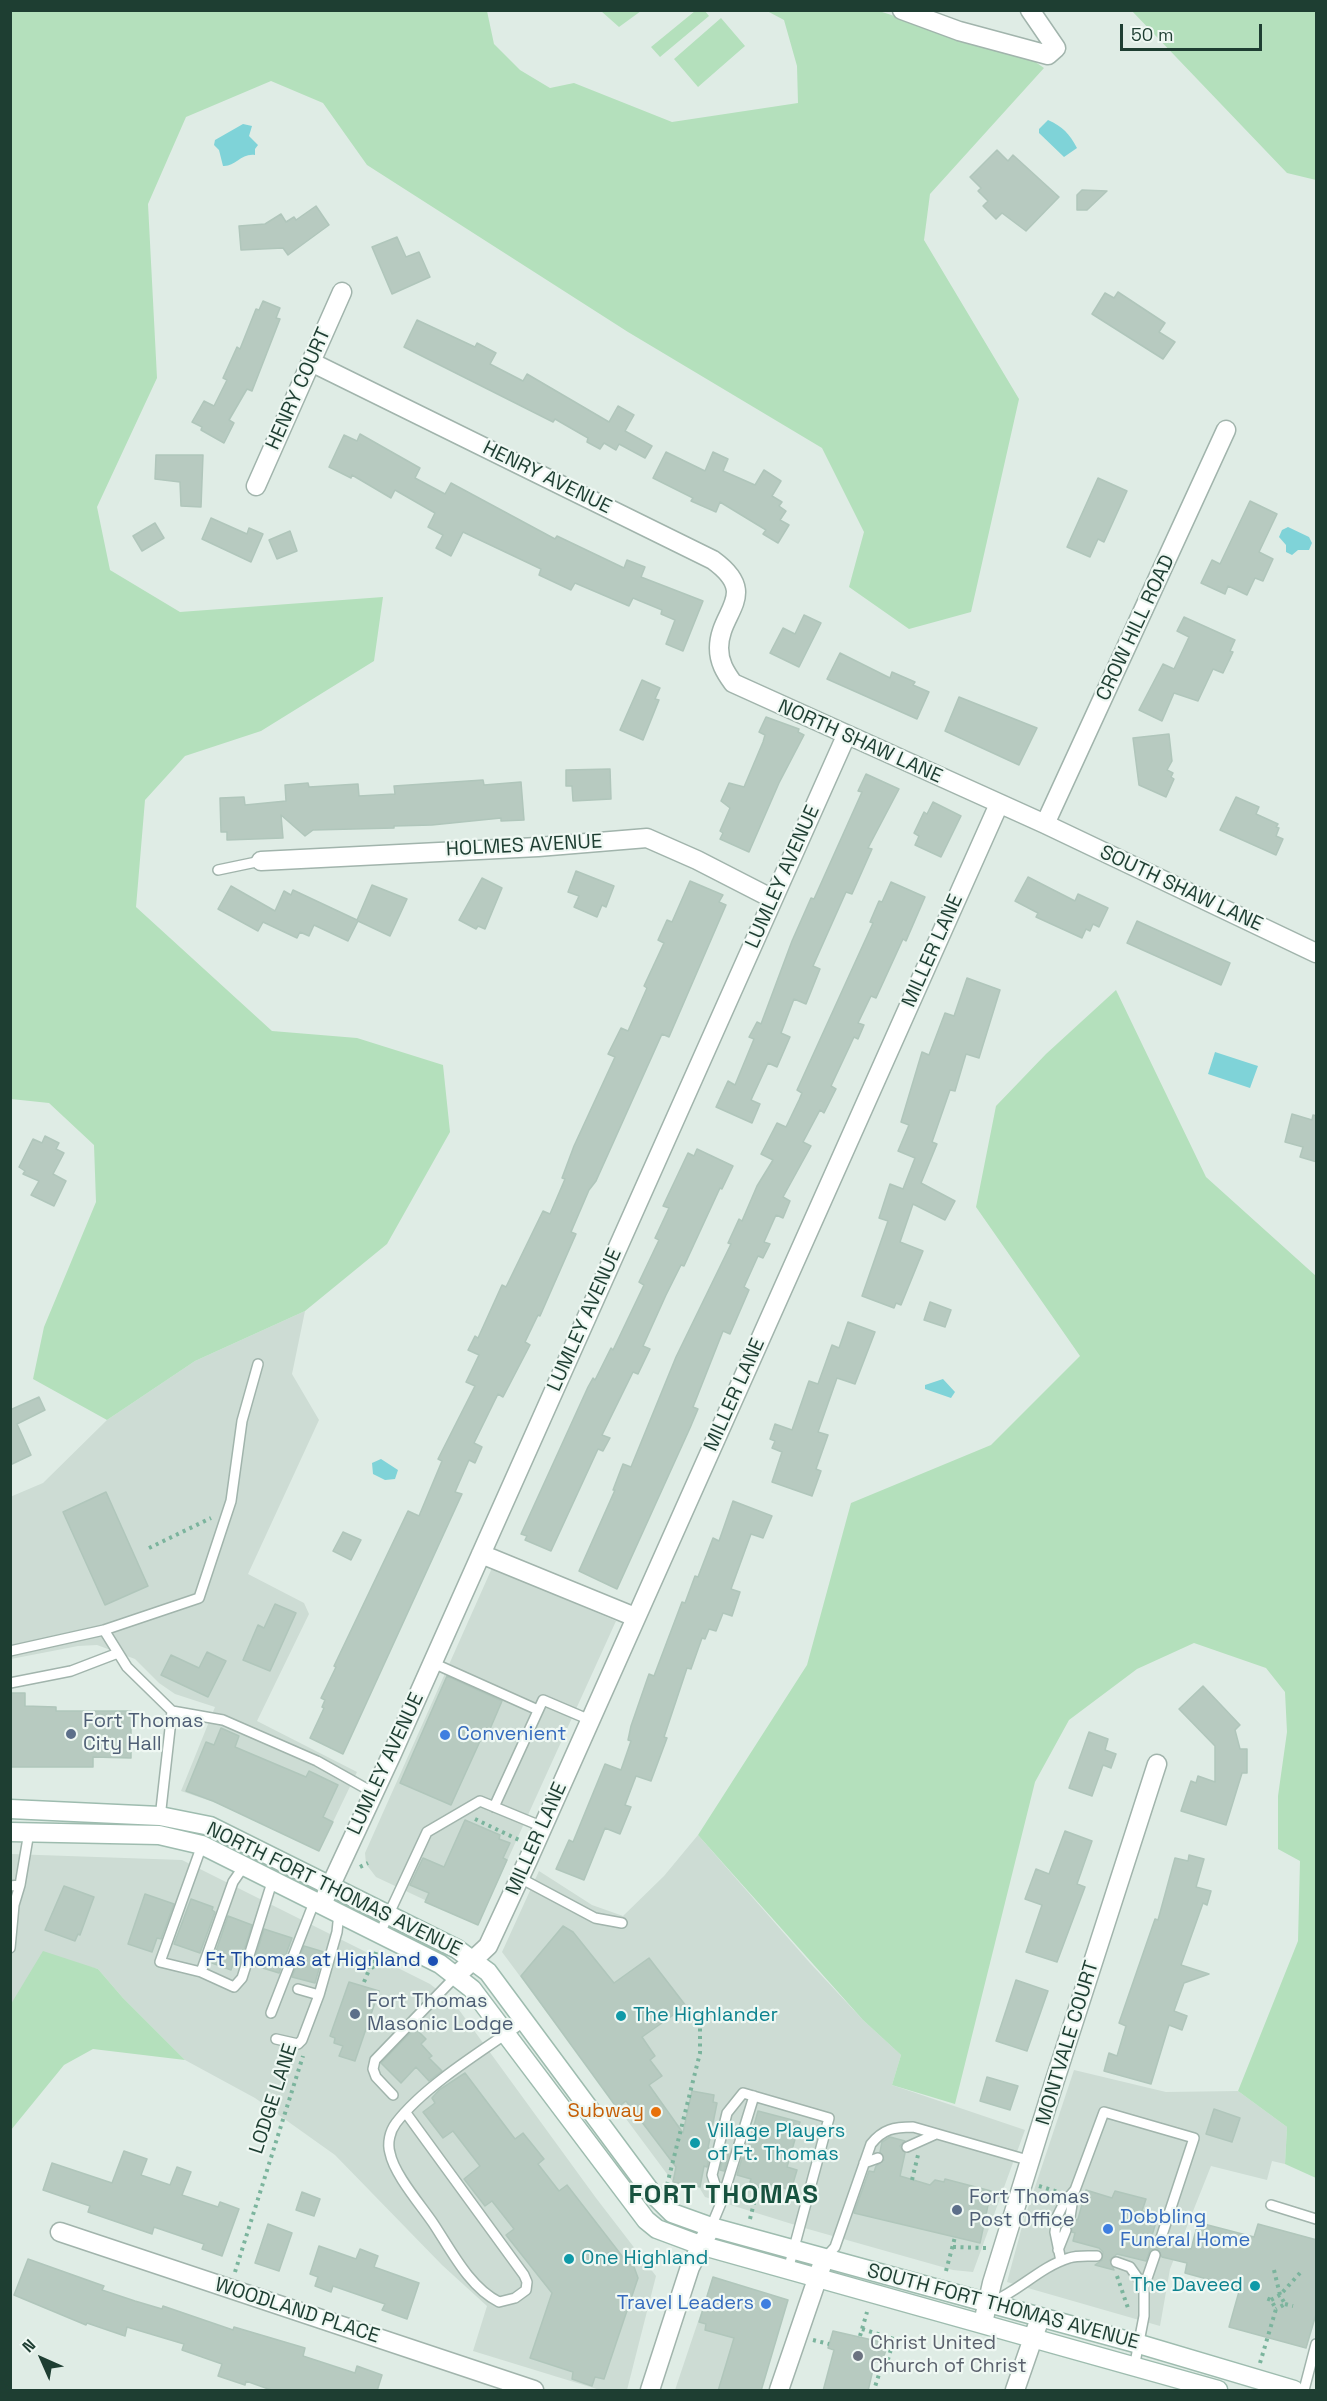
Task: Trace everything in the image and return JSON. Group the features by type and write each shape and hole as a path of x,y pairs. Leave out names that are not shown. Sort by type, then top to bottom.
{"street":[{"path":"902,10 959,31 1048,55 1056,48 1030,10"},
{"name":"HENRY COURT","path":"256,486 342,292"},
{"name":"HENRY AVENUE","path":"311,362 713,560 727,569 737,598 726,626"},
{"name":"CROW HILL ROAD","path":"1045,825 1226,430"},
{"name":"NORTH SHAW LANE","path":"726,626 719,646 722,668 733,683 1045,825"},
{"name":"LUMLEY AVENUE","path":"318,1902 330,1885 433,1663 846,736"},
{"name":"MILLER LANE","path":"457,1975 488,1946 520,1878 999,804"},
{"name":"SOUTH SHAW LANE","path":"1045,825 1317,953"},
{"name":"HOLMES AVENUE","path":"261,861 538,847 647,838 697,860 773,899"},
{"path":"481,1554 635,1617"},
{"name":"MONTVALE COURT","path":"983,2323 992,2283 1054,2083 1157,1764"},
{"name":"NORTH FORT THOMAS AVENUE","path":"10,1809 160,1816 210,1826 389,1914 474,1960 488,1972 651,2192 672,2213 711,2228"},
{"name":"NORTH FORT THOMAS AVENUE","path":"10,1832 159,1835 202,1845 380,1933 457,1975 472,1989 508,2033 646,2220 657,2229 700,2245"},
{"path":"650,2391 700,2245 711,2228"},
{"name":"SOUTH FORT THOMAS AVENUE","path":"711,2228 1139,2344 1294,2391"},
{"name":"WOODLAND PLACE","path":"60,2232 534,2391"},
{"name":"SOUTH FORT THOMAS AVENUE","path":"700,2245 1218,2391"},
{"path":"779,2391 824,2259"},
{"path":"1015,2391 1040,2318"}],"lane":[{"path":"218,870 261,861"},
{"path":"10,1651 104,1630 198,1598 228,1510 242,1421 258,1364"},
{"path":"104,1630 127,1666 172,1711 223,1720 317,1761 374,1793"},
{"path":"10,1683 71,1671 118,1653"},
{"path":"433,1663 538,1710"},
{"path":"494,1807 543,1700 590,1720"},
{"path":"159,1835 172,1711"},
{"path":"380,1933 427,1832 480,1802 543,1827"},
{"path":"10,1948 15,1885 29,1832"},
{"path":"202,1845 160,1962 201,1972 234,1987 242,1978 273,1879"},
{"path":"201,1972 234,1882 244,1866"},
{"path":"520,1878 595,1918 622,1923"},
{"path":"271,2013 318,1902"},
{"path":"276,2039 298,2044 302,2040 319,1995 337,1932 339,1913"},
{"path":"393,2095 376,2077 373,2069 375,2060 457,1975"},
{"path":"298,1989 319,1995"},
{"path":"406,2113 525,2275 528,2282 526,2290 515,2298 499,2302 488,2297 468,2276 395,2167 390,2156 390,2133 406,2113 459,2068 525,2021"},
{"path":"721,2203 712,2175 727,2113 743,2093 829,2118 788,2270"},
{"path":"711,2228 754,2096"},
{"path":"1070,2217 1072,2193 1104,2112 1194,2138 1160,2241"},
{"path":"824,2259 835,2247 871,2144 880,2133 894,2127 913,2127 1031,2161"},
{"path":"907,2147 936,2134"},
{"path":"864,2163 878,2158"},
{"path":"1061,2261 1055,2232 1057,2217 1064,2202 1072,2193"},
{"path":"1271,2205 1317,2219"},
{"path":"1058,2250 1066,2230"},
{"path":"1134,2368 1144,2316 1144,2287 1155,2255"},
{"path":"988,2304 1010,2295 1025,2282 1070,2257 1097,2256"},
{"path":"1118,2263 1130,2267 1144,2287"},
{"path":"1304,2391 1317,2344"}],"path":[{"path":"149,1548 228,1510"},
{"path":"485,1730 502,1739"},
{"path":"470,1817 520,1841"},
{"path":"364,1982 369,1970 374,1967 376,1952"},
{"path":"667,2186 700,2053 700,2021"},
{"name":"LODGE LANE","path":"230,2289 306,2048"},
{"path":"1032,2184 1072,2193"},
{"path":"750,2219 758,2187"},
{"path":"757,2193 804,2209"},
{"path":"946,2271 955,2237"},
{"path":"953,2247 987,2248"},
{"path":"1118,2263 1116,2274 1130,2313"},
{"path":"1274,2270 1280,2295 1285,2304"},
{"path":"1276,2309 1269,2299 1280,2295 1300,2273"},
{"path":"1255,2379 1276,2309 1285,2304 1293,2306"},
{"path":"860,2336 867,2312"},
{"path":"862,2329 894,2339 886,2366 881,2368 874,2391"},
{"path":"811,2340 830,2344"}],"shaded area":[{"path":"305,1311 292,1374 319,1420 248,1574 304,1603 309,1614 257,1721 357,1772 319,1851 219,1804 181,1791 215,1707 175,1694 159,1683 135,1659 97,1645 78,1646 11,1659 10,1497 43,1483 107,1420 195,1361"},
{"path":"492,1568 616,1621 478,1925 376,1877 366,1864 365,1853"},
{"path":"698,1835 810,1963 863,2020 901,2055 892,2085 1025,2130 973,2272 953,2270 808,2229 705,2197 699,2187 673,2182 502,1952 539,1871 592,1905 623,1916 664,1876"},
{"path":"11,1854 182,1860 430,1984 454,2003 596,2198 656,2276 627,2390 600,2390 473,2351 487,2306 442,2265 335,2155 255,2098 185,2060 123,1998 98,1969 78,1964 11,2004"},
{"path":"1074,2070 1166,2092 1238,2091 1287,2127 1285,2164 1272,2161 1267,2180 1211,2166 1170,2269 1160,2326 1007,2282 1023,2223"},
{"path":"713,2277 748,2289 761,2390 675,2390"}],"green space":[{"path":"11,11 487,11 494,44 520,70 550,88 574,83 672,122 798,103 797,66 784,20 767,11 879,11 1034,61 1044,68 930,194 924,240 1019,399 971,612 909,629 849,587 864,532 822,448 628,332 367,165 323,103 271,81 186,117 148,204 157,378 97,507 110,570 180,612 383,597 374,661 261,731 185,756 145,800 136,907 272,1031 357,1038 443,1065 450,1132 387,1244 305,1311 195,1361 107,1420 33,1379 44,1327 96,1202 94,1145 49,1103 11,1099"},
{"path":"601,11 641,11 619,27"},
{"path":"695,11 705,11 709,16 660,57 651,47"},
{"path":"1132,11 1316,11 1316,180 1287,173"},
{"path":"721,18 745,46 698,87 674,59"},
{"path":"1116,990 1206,1177 1316,1276 1316,2178 1285,2164 1287,2127 1238,2091 1298,1941 1300,1861 1278,1849 1278,1796 1287,1732 1285,1692 1266,1668 1194,1643 1137,1669 1069,1720 1035,1782 955,2104 892,2085 901,2055 863,2020 698,1835 807,1665 851,1503 991,1445 1080,1356 976,1207 996,1106 1046,1054"},
{"path":"43,1951 98,1969 123,1998 185,2060 93,2049 64,2065 11,2130 11,2004"}],"water":[{"path":"1048,120 1065,131 1077,148 1064,157 1039,133 1039,129"},
{"path":"243,124 252,126 249,136 258,145 255,155 246,156 223,166 219,150 214,145 215,140"},
{"path":"1288,527 1309,537 1312,543 1309,550 1298,550 1292,555 1286,552 1286,545 1279,537 1282,530"},
{"path":"1215,1052 1258,1066 1250,1088 1208,1074"},
{"path":"943,1379 955,1392 951,1398 925,1389 925,1385"},
{"path":"381,1459 398,1470 395,1479 385,1480 373,1474 372,1463"}],"building":[{"path":"997,150 1008,161 1013,155 1059,197 1026,231 1002,213 996,219 983,206 988,201 978,191 981,188 970,177"},
{"path":"1082,190 1107,191 1087,210 1077,210 1077,195"},
{"path":"316,206 329,225 288,255 283,248 241,250 239,226 265,224 281,214 286,222 294,217 296,220"},
{"path":"397,237 406,257 419,252 430,277 392,294 372,247"},
{"path":"1118,292 1165,323 1159,332 1175,342 1163,359 1092,314 1105,293 1114,298"},
{"path":"263,301 280,308 276,318 280,319 252,391 247,389 229,420 234,423 224,443 192,422 204,401 214,406 227,380 223,378 237,347 240,349 256,309 259,310"},
{"path":"417,320 475,347 477,343 496,353 490,364 523,381 527,374 609,422 618,406 634,415 625,431 652,446 645,458 619,444 616,450 604,443 600,449 587,442 588,438 555,419 553,422 404,347"},
{"path":"360,434 420,468 415,478 445,494 451,483 555,539 557,536 624,568 627,560 645,567 641,577 703,601 683,651 666,644 675,620 661,614 662,610 633,598 629,606 575,583 571,590 539,575 541,569 463,532 451,556 436,548 443,535 428,527 435,513 395,490 391,498 352,475 351,478 329,467 344,435 357,441"},
{"path":"666,452 705,471 713,452 728,459 723,471 755,485 764,470 781,481 772,496 782,502 779,506 786,511 780,520 789,525 778,543 763,534 766,530 720,502 716,512 691,501 693,498 653,478"},
{"path":"156,455 203,455 201,507 181,506 180,482 155,479"},
{"path":"1098,478 1127,491 1104,542 1098,539 1090,557 1067,547"},
{"path":"1250,501 1277,514 1259,552 1273,559 1263,581 1255,578 1247,595 1228,586 1225,594 1201,583 1212,560 1220,564"},
{"path":"211,518 247,534 249,528 263,534 251,562 202,539"},
{"path":"155,523 164,538 142,551 133,536"},
{"path":"290,531 297,551 277,559 269,540"},
{"path":"804,615 821,623 799,667 770,653 783,628 795,634"},
{"path":"1184,617 1235,640 1230,651 1233,652 1223,673 1213,669 1198,701 1174,693 1162,721 1139,710 1163,664 1174,669 1189,637 1177,631"},
{"path":"840,653 890,678 892,672 915,682 913,685 929,692 917,719 827,679"},
{"path":"642,680 660,688 655,699 659,700 643,740 620,730"},
{"path":"959,697 1037,728 1019,765 945,731"},
{"path":"766,717 799,729 798,732 804,735 779,783 749,852 720,839 723,833 720,831 730,808 721,801 729,783 744,787 763,742 765,735 759,732"},
{"path":"1169,734 1172,761 1167,770 1173,773 1171,777 1174,779 1166,797 1139,785 1133,738"},
{"path":"610,769 611,799 573,801 572,786 566,786 566,770"},
{"path":"866,774 899,789 868,848 872,849 852,894 846,892 813,966 820,969 806,1004 794,999 781,1033 790,1037 777,1067 768,1063 751,1100 760,1104 752,1123 716,1107 728,1081 735,1085 754,1039 749,1037 757,1022 761,1024 792,941 811,898 814,899 862,792 858,791"},
{"path":"483,780 484,785 521,782 524,820 501,821 501,818 432,825 394,826 394,828 313,830 305,836 281,815 283,838 227,840 227,832 221,832 220,798 244,797 245,805 286,801 285,785 308,783 309,787 358,784 359,796 395,794 394,786"},
{"path":"1236,797 1259,807 1256,814 1278,824 1276,836 1283,839 1276,855 1220,830"},
{"path":"933,802 961,816 941,857 915,845 919,836 914,833 924,812 927,814"},
{"path":"576,871 614,886 606,907 602,905 597,917 574,907 579,896 568,892"},
{"path":"1028,877 1075,901 1078,894 1108,908 1099,927 1093,924 1090,931 1086,929 1082,938 1036,917 1038,913 1015,901"},
{"path":"482,878 502,888 485,929 478,926 476,929 459,920"},
{"path":"690,881 723,895 719,902 726,905 669,1037 662,1034 596,1181 589,1190 571,1232 576,1234 540,1316 538,1315 525,1342 530,1345 503,1397 498,1394 474,1443 482,1447 475,1463 469,1460 455,1492 462,1494 343,1754 310,1738 324,1708 322,1707 325,1700 321,1698 408,1511 419,1516 442,1461 438,1459 475,1386 466,1382 479,1355 468,1350 475,1336 478,1338 502,1285 506,1287 543,1211 550,1214 565,1179 562,1178 574,1146 615,1057 608,1054 621,1028 628,1031 647,988 644,986 664,943 658,940 667,920 672,922"},
{"path":"891,882 925,897 906,941 903,939 876,998 871,996 858,1023 864,1025 858,1039 854,1037 831,1086 836,1089 824,1113 820,1110 803,1142 811,1146 783,1197 790,1201 783,1218 776,1215 764,1242 770,1244 763,1258 758,1256 744,1287 749,1290 730,1334 723,1331 693,1407 698,1409 617,1589 579,1571 615,1490 613,1490 623,1464 631,1467 676,1357 731,1244 728,1243 739,1219 742,1221 757,1186 773,1160 761,1154 777,1123 786,1127 799,1100 802,1093 797,1090 873,923 870,922 879,901 882,902"},
{"path":"372,885 407,899 390,936 358,921 348,941 314,925 309,936 300,932 297,938 263,922 258,931 218,909 231,886 275,911 284,891 291,895 293,890 357,920"},
{"path":"1137,921 1230,963 1221,985 1127,943"},
{"path":"967,978 1000,990 979,1058 966,1054 955,1091 950,1090 932,1142 937,1144 921,1183 955,1201 945,1220 913,1204 900,1242 923,1251 901,1305 896,1303 894,1308 862,1296 888,1221 879,1218 890,1184 903,1189 915,1158 898,1151 909,1125 901,1122 922,1052 929,1055 945,1013 954,1016"},
{"path":"1292,1114 1312,1120 1313,1115 1317,1116 1317,1162 1300,1157 1303,1147 1285,1142"},
{"path":"45,1136 59,1143 56,1149 64,1153 53,1174 66,1181 54,1206 31,1195 39,1181 23,1174 25,1171 19,1167 33,1139 42,1143"},
{"path":"697,1149 733,1166 722,1189 720,1188 684,1266 681,1265 666,1295 643,1346 650,1349 638,1374 633,1372 602,1435 610,1438 603,1451 598,1449 551,1551 525,1540 527,1536 521,1534 588,1387 593,1378 595,1380 611,1348 613,1350 644,1285 639,1282 659,1240 655,1238 669,1208 663,1206 688,1153 694,1156"},
{"path":"930,1302 951,1310 945,1327 924,1320"},
{"path":"848,1322 875,1332 855,1384 837,1378 818,1432 828,1435 816,1469 821,1471 812,1496 772,1482 782,1452 772,1448 775,1441 770,1439 775,1424 792,1430 809,1381 818,1384 832,1345 839,1348"},
{"path":"39,1397 45,1410 17,1424 31,1455 10,1465 10,1410"},
{"path":"106,1492 148,1586 105,1605 63,1512"},
{"path":"733,1501 772,1516 763,1538 751,1534 731,1589 740,1592 732,1616 723,1613 716,1631 709,1629 705,1639 702,1638 691,1669 687,1668 664,1737 667,1738 651,1781 636,1776 625,1805 631,1807 620,1834 605,1828 584,1880 556,1869 569,1840 573,1842 605,1764 621,1770 631,1741 628,1740 631,1726 649,1674 654,1676 682,1602 685,1603 695,1576 698,1577 713,1538 719,1541"},
{"path":"343,1532 361,1540 351,1560 333,1551"},
{"path":"275,1604 296,1613 270,1671 243,1660 258,1625 264,1628"},
{"path":"207,1652 226,1661 208,1697 161,1675 171,1655 199,1668"},
{"path":"447,1676 502,1701 490,1729 486,1728 451,1805 400,1783"},
{"path":"1203,1686 1240,1725 1235,1730 1240,1749 1247,1749 1247,1773 1242,1773 1226,1825 1181,1811 1191,1781 1196,1783 1198,1776 1215,1782 1215,1746 1179,1709"},
{"name":"Fort Thomas City Hall","path":"10,1693 25,1693 25,1706 56,1707 56,1711 131,1711 131,1758 93,1757 93,1767 10,1767"},
{"path":"221,1728 239,1736 235,1747 306,1777 309,1771 338,1785 323,1817 333,1822 319,1851 213,1801 186,1791 206,1742 214,1745"},
{"path":"1089,1732 1108,1739 1105,1750 1116,1754 1111,1768 1103,1765 1092,1796 1069,1788"},
{"path":"465,1820 500,1835 499,1839 510,1843 503,1858 507,1860 478,1925 425,1902 429,1893 410,1885 423,1858 444,1867"},
{"path":"1065,1831 1092,1841 1077,1884 1085,1887 1057,1962 1026,1952 1042,1905 1025,1899 1036,1869 1049,1874"},
{"path":"1189,1855 1204,1859 1196,1887 1211,1891 1207,1905 1203,1903 1181,1965 1209,1974 1184,1983 1174,2011 1187,2016 1182,2030 1169,2025 1151,2084 1104,2071 1109,2053 1117,2056 1126,2026 1119,2023 1155,1919 1158,1920 1175,1858 1188,1861"},
{"path":"64,1886 94,1897 80,1935 78,1934 75,1941 45,1930"},
{"path":"145,1894 174,1904 161,1939 157,1938 152,1952 128,1944"},
{"path":"191,1899 213,1907 212,1910 215,1912 200,1953 174,1944"},
{"path":"228,1916 252,1925 240,1963 234,1961 231,1970 212,1963"},
{"path":"563,1926 573,1932 614,1983 649,1958 686,2006 642,2037 655,2056 650,2060 662,2076 649,2085 683,2133 692,2091 714,2095 713,2102 717,2103 708,2148 711,2149 707,2167 704,2166 700,2187 673,2182 676,2167 626,2101 617,2108 521,1976"},
{"path":"264,1929 292,1938 279,1973 253,1965"},
{"path":"304,1946 324,1952 315,1983 292,1977"},
{"path":"1016,1980 1048,1991 1027,2051 996,2041"},
{"name":"Fort Thomas Masonic Lodge","path":"349,1982 379,1991 355,2061 339,2056 343,2046 334,2043 335,2038 330,2036"},
{"path":"415,2028 426,2039 421,2044 432,2056 429,2058 442,2071 429,2081 416,2067 401,2083 381,2063"},
{"name":"One Highland","path":"465,2073 515,2139 523,2133 544,2159 538,2164 559,2191 567,2185 629,2265 633,2264 638,2278 604,2379 595,2377 592,2386 572,2379 573,2372 530,2358 552,2293 506,2235 514,2229 492,2201 485,2206 464,2179 480,2166 453,2131 443,2138 423,2112 435,2103 432,2098 439,2090"},
{"path":"987,2077 1018,2086 1010,2110 980,2101"},
{"path":"1214,2109 1240,2118 1232,2142 1206,2134"},
{"path":"758,2111 800,2122 787,2167 797,2170 791,2190 769,2184 768,2190 749,2185 751,2179 737,2175 742,2158 745,2158"},
{"path":"890,2137 905,2141 900,2146 905,2153 900,2176 930,2185 935,2180 944,2182 945,2179 991,2191 980,2243 854,2213 869,2171 874,2172 876,2166 884,2160 880,2152 882,2142"},
{"path":"124,2151 147,2159 141,2175 170,2185 177,2167 191,2172 182,2195 218,2207 220,2202 239,2209 222,2256 202,2249 204,2244 154,2227 152,2234 88,2212 90,2206 43,2190 52,2163 112,2183"},
{"path":"724,2153 729,2154 724,2171 720,2170"},
{"path":"1086,2190 1112,2198 1115,2191 1146,2199 1142,2211 1158,2215 1151,2239 1158,2248 1166,2243 1191,2249 1197,2227 1203,2228 1204,2224 1254,2237 1258,2224 1317,2240 1317,2311 1306,2348 1229,2327 1240,2288 1185,2273 1187,2263 1162,2257 1158,2249 1150,2250 1146,2261 1117,2254 1110,2260 1114,2270 1095,2265 1102,2260 1103,2252 1099,2248 1073,2241 1075,2233 1072,2232 1072,2226 1063,2224 1064,2219 1070,2224 1078,2219"},
{"path":"302,2192 320,2199 314,2216 296,2210"},
{"path":"268,2224 292,2233 279,2271 255,2263"},
{"path":"319,2246 356,2259 360,2249 378,2256 374,2267 419,2283 407,2319 382,2310 385,2304 333,2286 331,2292 315,2286 318,2277 310,2274"},
{"path":"28,2259 104,2286 102,2290 135,2301 162,2309 163,2306 233,2330 234,2327 305,2348 303,2356 355,2373 357,2366 382,2375 377,2391 274,2391 246,2381 245,2385 218,2376 222,2364 182,2350 184,2344 127,2327 125,2336 87,2323 86,2325 14,2295"},
{"path":"713,2277 788,2300 761,2391 718,2391 734,2338 705,2330 706,2324 699,2322"},
{"name":"Christ United Church of Christ","path":"833,2331 881,2342 880,2344 887,2346 882,2363 875,2361 868,2391 823,2391 834,2350 828,2348"}],"place":[{"name":"Fort Thomas City Hall","path":"71,1734"},
{"name":"Convenient","path":"445,1735"},
{"name":"Ft Thomas at Highland","path":"433,1961"},
{"name":"Fort Thomas Masonic Lodge","path":"355,2014"},
{"name":"The Highlander","path":"621,2016"},
{"name":"Subway","path":"656,2112"},
{"name":"Village Players of Ft. Thomas","path":"695,2143"},
{"name":"Fort Thomas Post Office","path":"957,2210"},
{"name":"Dobbling Funeral Home","path":"1108,2229"},
{"name":"One Highland","path":"569,2259"},
{"name":"The Daveed","path":"1255,2286"},
{"name":"Travel Leaders","path":"766,2304"},
{"name":"Christ United Church of Christ","path":"858,2356"}],"district":[{"name":"FORT THOMAS","path":"724,2196"}]}
